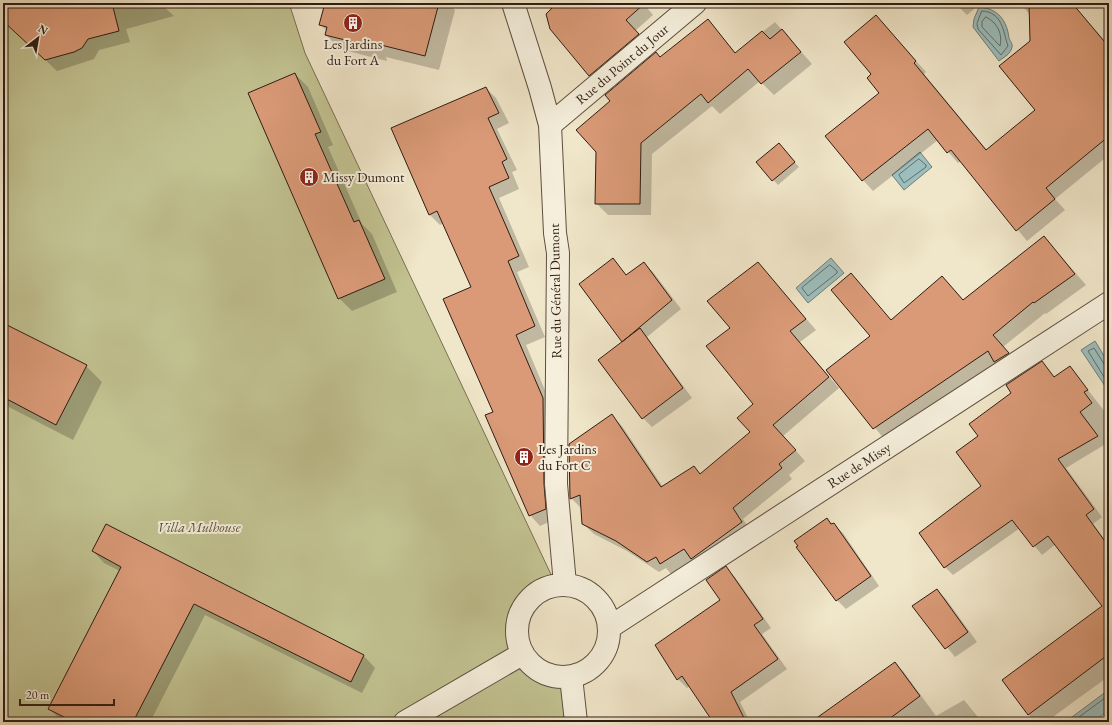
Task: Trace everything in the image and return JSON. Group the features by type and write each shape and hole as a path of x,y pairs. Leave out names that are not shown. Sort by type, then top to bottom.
{"street":[{"name":"Rue du Général Dumont","path":"513,3 550,125 555,233 558,253 556,484 565,584"},
{"name":"Rue du Point du Jour","path":"550,125 695,3"},
{"name":"Rue de Missy","path":"610,627 1109,303"},
{"path":"565,584 578,587 590,593 600,602 610,627 609,641 600,659 585,673 571,677 558,677 544,674 531,666 522,654 516,635 516,626 524,606 531,597 548,587 565,584"},
{"path":"405,722 522,654"},
{"path":"571,677 576,722"}],"green space":[{"name":"Villa Mulhouse","path":"3,3 289,3 305,53 556,585 541,591 529,601 521,613 517,626 517,641 521,654 530,665 547,675 571,677 576,722 3,722"}],"water":[{"path":"979,7 986,8 996,13 1004,21 1006,26 1012,47 1009,53 999,61 973,27 974,19"},
{"path":"920,152 932,167 904,190 892,175"},
{"path":"831,258 844,273 808,303 796,288"},
{"path":"1095,341 1109,364 1109,392 1081,350"},
{"path":"1107,691 1109,693 1109,710 1093,722 1076,722 1072,717"}],"building":[{"path":"3,3 112,3 119,31 88,39 82,48 74,52 45,60 3,21"},
{"path":"325,3 439,3 425,56 373,43 373,47 325,35 327,27 319,25"},
{"path":"557,3 645,3 626,20 639,34 589,76 550,29 546,14"},
{"path":"1029,3 1072,3 1109,47 1109,136 1046,188 1055,199 1016,231 951,150 947,153 928,129 862,181 825,136 879,93 867,78 871,74 844,42 876,15 916,61 914,63 986,150 1035,110 999,66 1030,41"},
{"path":"708,19 735,53 762,31 770,39 782,29 801,52 761,84 748,69 708,103 701,94 641,143 640,204 595,204 596,152 576,130 610,101 605,95 656,52 660,57"},
{"name":"Missy Dumont","path":"295,73 321,132 315,134 354,222 359,220 385,279 338,299 248,93"},
{"path":"486,87 499,113 488,118 507,159 502,162 509,178 489,187 519,256 508,261 535,326 516,335 543,398 544,484 546,509 529,516 485,415 493,412 443,299 471,287 437,211 429,215 391,128"},
{"path":"779,143 795,162 772,181 756,162"},
{"path":"1044,236 1075,274 1034,303 1033,302 993,335 1009,353 994,362 988,351 873,429 826,370 870,336 831,290 851,273 891,320 942,276 963,300"},
{"path":"613,258 626,275 644,262 672,300 622,342 579,284"},
{"path":"758,262 806,319 790,331 829,377 773,425 796,450 779,464 782,468 733,508 742,522 691,559 684,549 660,564 656,557 647,562 616,541 582,524 580,495 570,499 569,444 612,414 661,487 694,466 700,474 750,432 737,418 753,404 706,346 730,328 707,301"},
{"path":"3,323 87,365 56,425 3,397"},
{"path":"640,328 683,388 642,419 598,360"},
{"path":"1042,361 1054,377 1070,366 1088,390 1084,392 1092,403 1080,412 1098,436 1058,459 1094,509 1086,515 1109,547 1109,654 1028,715 1002,680 1102,606 1048,536 1033,547 1012,520 944,568 919,533 981,486 956,452 978,436 969,424 1011,393 1006,385"},
{"path":"827,518 831,524 834,523 871,576 836,601 796,547 798,546 794,541"},
{"path":"106,524 364,655 351,682 194,604 133,722 74,722 48,709 121,567 92,551"},
{"path":"726,566 763,619 754,625 778,659 731,692 746,722 713,722 682,676 677,680 655,645 720,600 706,580"},
{"path":"937,589 968,632 945,649 912,606"},
{"path":"895,662 920,696 885,722 811,722"}],"place":[{"name":"Les Jardins du Fort A","path":"353,23"},
{"name":"Missy Dumont","path":"309,177"},
{"name":"Les Jardins du Fort C","path":"524,457"}]}
